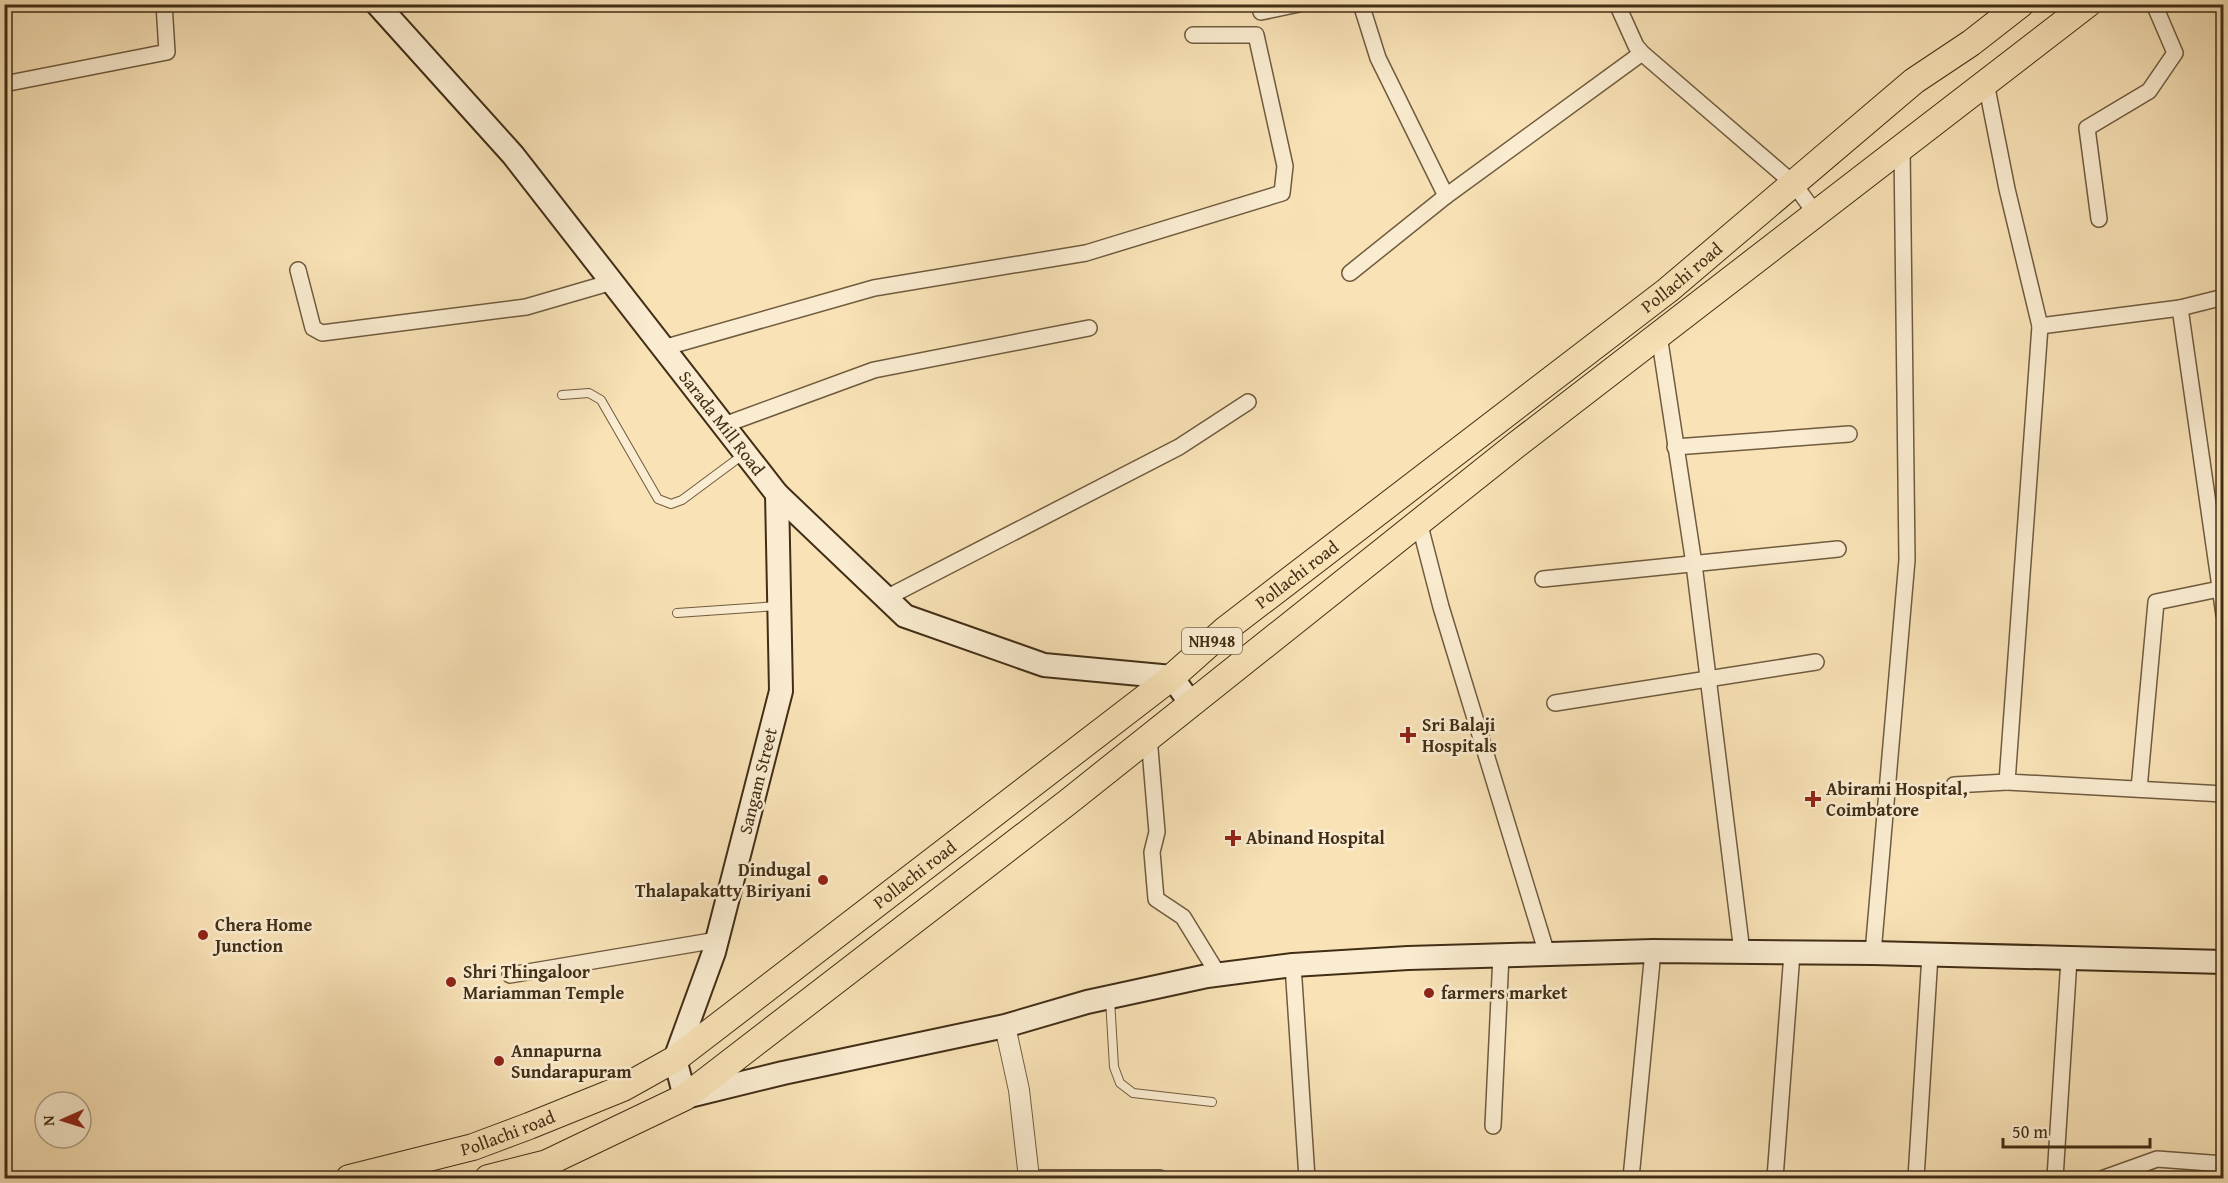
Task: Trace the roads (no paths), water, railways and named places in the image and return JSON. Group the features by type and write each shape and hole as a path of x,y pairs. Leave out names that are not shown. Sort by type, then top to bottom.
{"highway":[{"name":"Pollachi road","path":"349,1179 473,1147 520,1130 623,1088 675,1059 1172,677 1226,628 1668,290 1914,81 1971,43 2021,4"},
{"name":"NH948","path":"488,1179 548,1171 685,1097 1149,737 1659,335 2088,4"}],"main road":[{"name":"Sarada Mill Road","path":"378,4 513,155 777,494 905,616 1044,665 1172,677"},
{"name":"Sangam Street","path":"675,1059 717,940 781,691 777,494"},
{"path":"1172,677 1191,704"},
{"path":"675,1059 685,1097 783,1073 1005,1026 1110,997 1218,974 1293,965 1501,955 1653,951 1873,953 2223,962"}],"street":[{"path":"4,84 167,52 164,4"},
{"path":"1261,12 1299,4"},
{"path":"1361,4 1378,58 1446,196"},
{"path":"1617,4 1636,46 1642,53 1794,184 1816,214"},
{"path":"2098,219 2087,128 2149,91 2175,53 2154,4"},
{"path":"663,348 874,288 1086,253 1282,194 1286,166 1256,35 1193,35"},
{"path":"1350,273 1446,196 1642,53"},
{"path":"1986,83 2007,189 2040,326 2007,782"},
{"path":"1873,953 1907,560 1902,147"},
{"path":"298,270 314,328 322,333 526,307 612,282"},
{"path":"2040,326 2180,308 2223,297"},
{"path":"2180,308 2222,589 2223,615"},
{"path":"724,425 874,370 1089,327"},
{"path":"1659,335 1694,564 1742,952"},
{"path":"886,598 1179,447 1248,402"},
{"path":"1675,447 1849,434"},
{"path":"1419,522 1444,617 1547,954"},
{"path":"1543,579 1838,549"},
{"path":"2139,789 2156,602 2222,589"},
{"path":"1555,703 1816,662"},
{"path":"1149,737 1157,832 1152,852 1156,899 1183,917 1218,974"},
{"path":"1954,785 2007,782 2223,794"},
{"path":"510,975 717,940"},
{"path":"1631,1179 1653,951"},
{"path":"1775,1179 1792,953"},
{"path":"1492,1126 1501,955"},
{"path":"1916,1179 1930,955"},
{"path":"2055,1179 2069,959"},
{"path":"1293,965 1307,1179"},
{"path":"1005,1026 1019,1090 1029,1178 1160,1178"},
{"path":"2104,1179 2157,1159 2223,1164"}],"lane":[{"path":"562,395 589,393 602,400 658,499 670,504 682,501 745,453"},
{"path":"676,613 780,605"},
{"path":"1110,997 1114,1067 1120,1083 1133,1093 1212,1102"}],"place":[{"name":"Sri Balaji Hospitals","path":"1408,735"},
{"name":"Abirami Hospital, Coimbatore","path":"1813,799"},
{"name":"Abinand Hospital","path":"1233,838"},
{"name":"Dindugal Thalapakatty Biriyani","path":"823,880"},
{"name":"Chera Home Junction","path":"203,935"},
{"name":"Shri Thingaloor Mariamman Temple","path":"451,982"},
{"name":"farmers market","path":"1429,993"},
{"name":"Annapurna Sundarapuram","path":"499,1061"}]}
